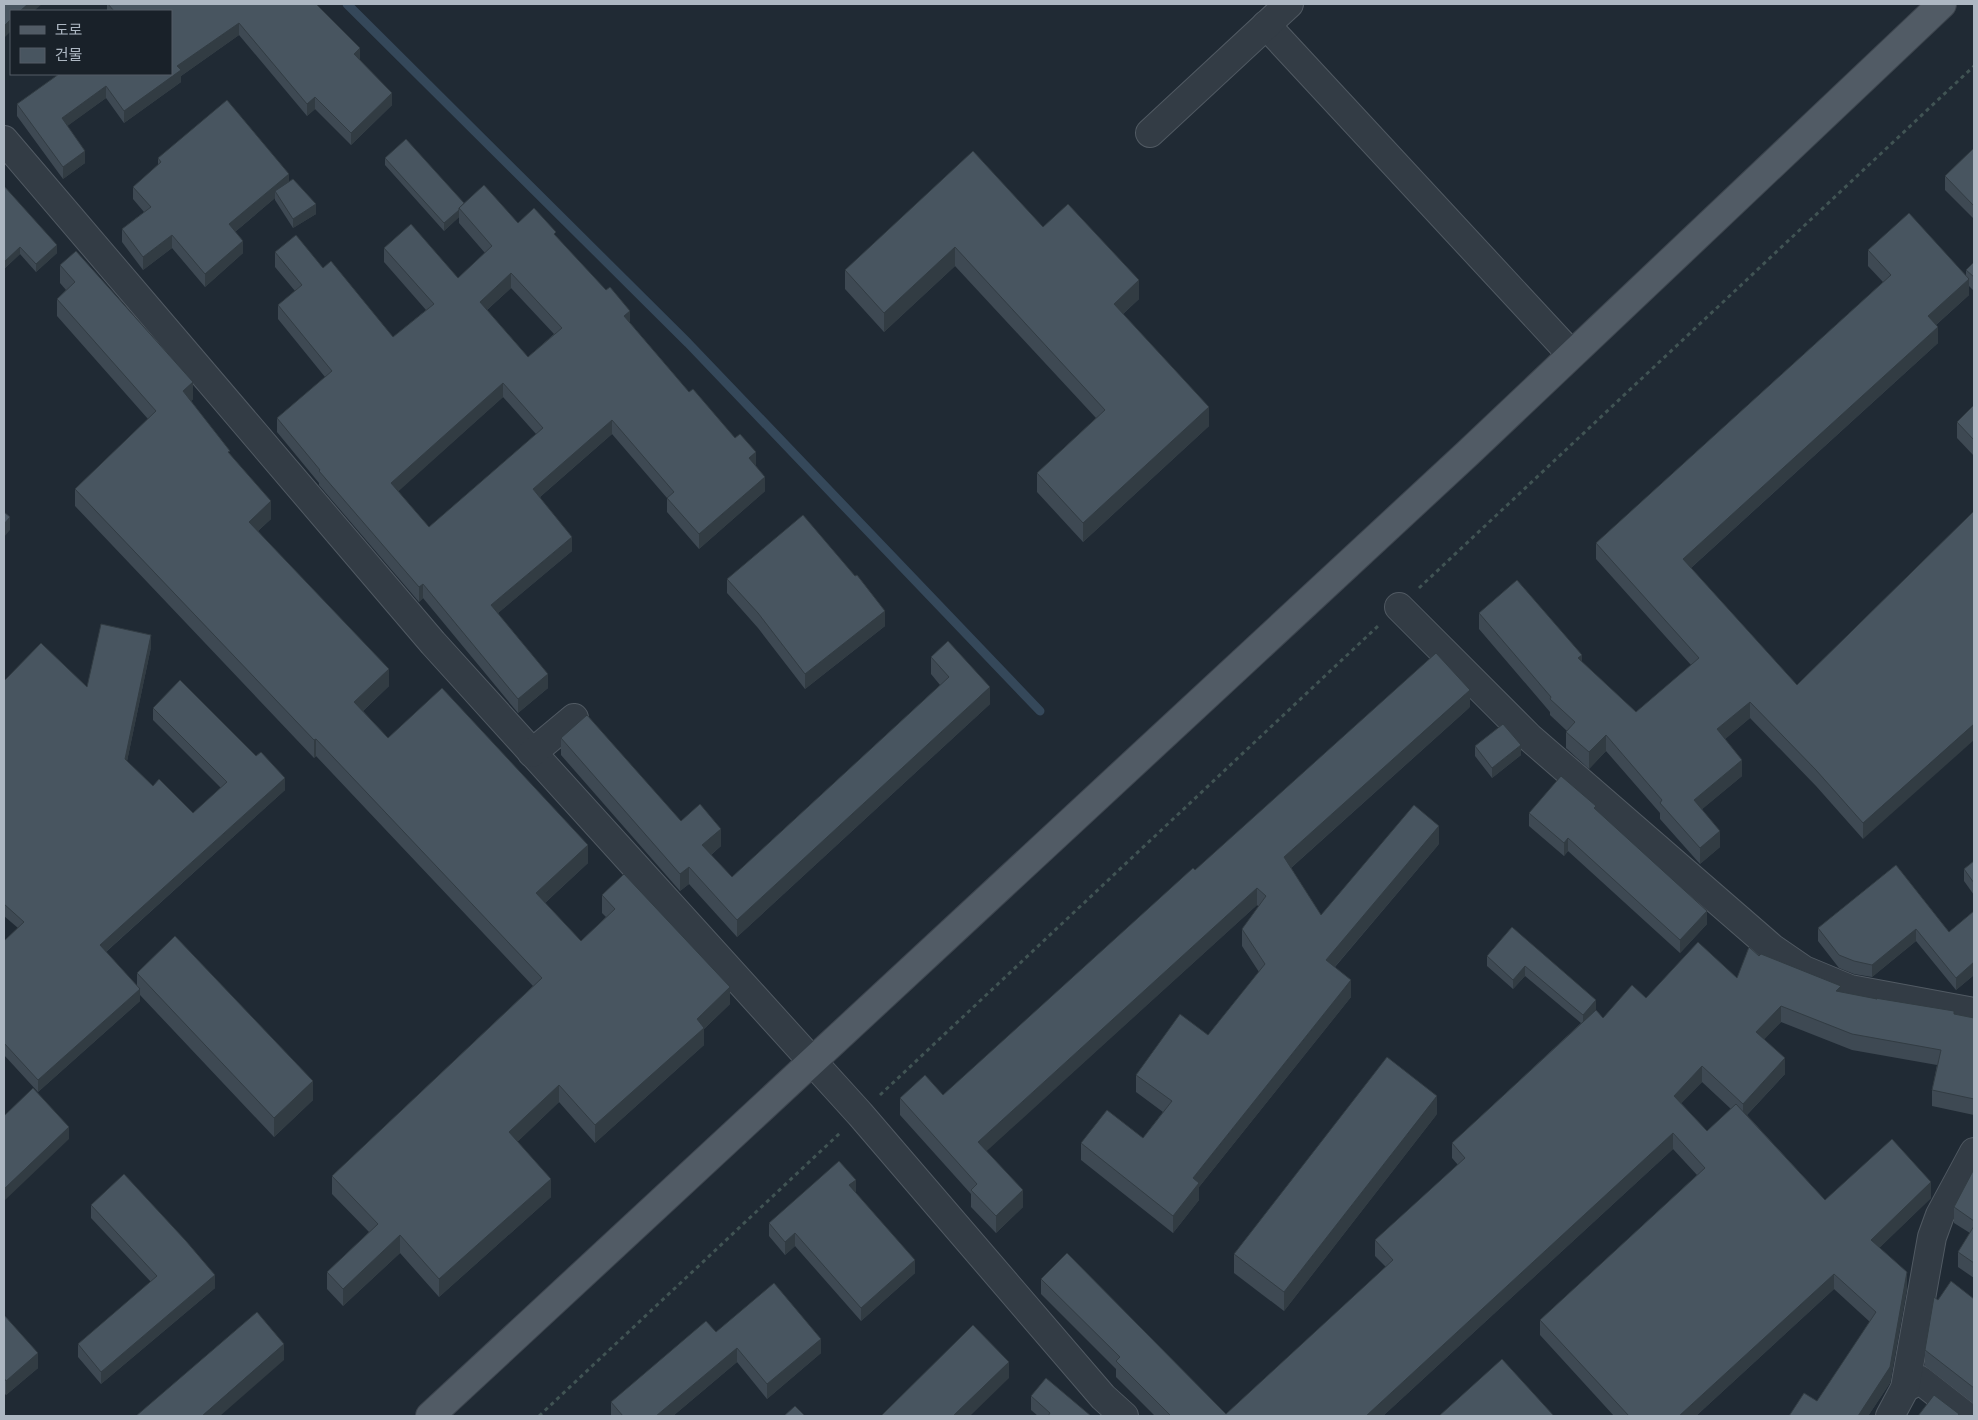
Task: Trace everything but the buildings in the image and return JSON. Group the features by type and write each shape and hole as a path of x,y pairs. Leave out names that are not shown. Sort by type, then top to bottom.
{"main road":[{"path":"430,1416 1468,453 1942,4"}],"street":[{"path":"1150,133 1289,4"},
{"path":"1266,25 1571,354"},
{"path":"4,140 433,643 860,1114 1103,1397 1124,1416"},
{"path":"1399,607 1530,737 1772,948 1804,970 1850,990 1974,1012"},
{"path":"532,753 574,718"},
{"path":"1890,1416 1905,1388 1932,1237 1940,1215 1974,1152"},
{"path":"1905,1388 1920,1380 1966,1416"}],"path":[{"path":"539,1416 1974,66"}],"waterway":[{"path":"347,4 688,343 1040,711"}]}
